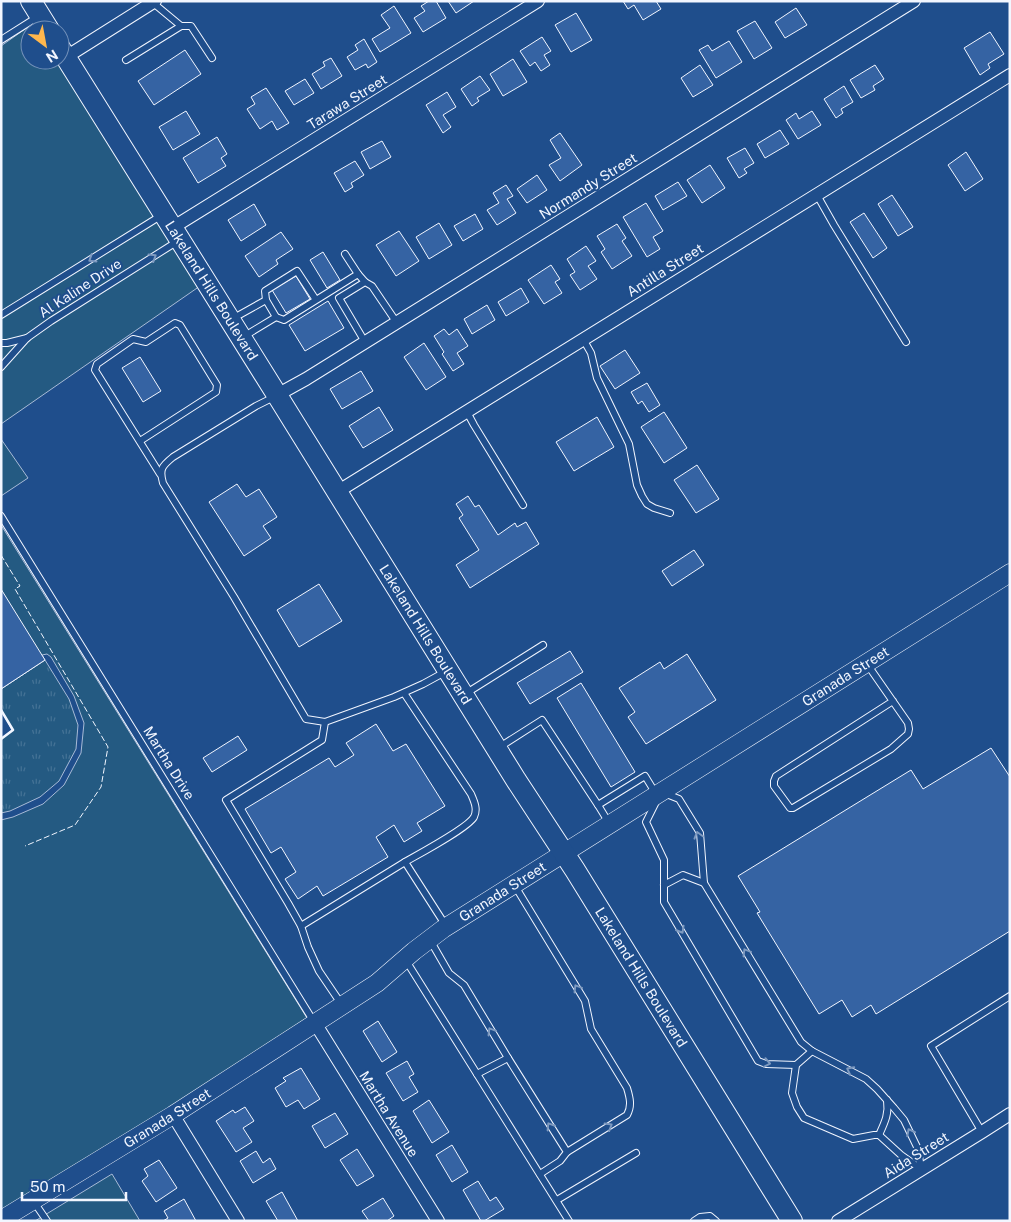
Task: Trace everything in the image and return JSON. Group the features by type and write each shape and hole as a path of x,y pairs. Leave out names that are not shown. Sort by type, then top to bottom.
{"main road":[{"name":"Lakeland Hills Boulevard","path":"70,64 792,1221"}],"street":[{"name":"Tarawa Street","path":"172,227 538,1"},
{"name":"Normandy Street","path":"277,395 397,323 914,1"},
{"path":"70,49 153,2"},
{"name":"Antilla Street","path":"337,492 1010,75"},
{"name":"Granada Street","path":"1,1220 173,1115 377,983 447,927 514,884 1010,573"},
{"name":"Martha Avenue","path":"315,1023 438,1221"},
{"name":"Aida Street","path":"838,1221 1010,1114"},
{"path":"173,1115 238,1221"}],"lane":[{"path":"153,2 181,26"},
{"path":"1,40 40,16"},
{"path":"126,60 181,26 191,26 212,58"},
{"path":"817,195 906,342"},
{"name":"Al Kaline Drive","path":"1,314 172,227"},
{"name":"Al Kaline Drive","path":"1,367 27,338 172,227"},
{"path":"345,254 358,274 365,282 372,286 397,323"},
{"path":"316,300 297,271 265,291 266,300 276,317 284,320 358,274"},
{"path":"365,282 339,298 366,342"},
{"path":"230,321 266,300"},
{"path":"1,319 11,309"},
{"path":"241,338 276,317"},
{"path":"140,441 216,392 217,384 180,325 175,322 146,342 133,339 97,364 96,370 306,719 325,722 404,693 448,670"},
{"path":"1,343 27,338"},
{"path":"584,339 591,353 597,378 629,444 637,485 642,496 647,504 670,513"},
{"path":"160,474 164,464 172,456 277,395"},
{"path":"467,412 523,505"},
{"name":"Martha Drive","path":"1,516 315,1023"},
{"path":"464,695 543,645"},
{"path":"867,662 908,723 908,734 891,749 794,808 790,808 774,786 776,776 892,701"},
{"path":"301,926 465,826 474,816 476,807 471,794 404,693"},
{"path":"497,748 542,720 610,824"},
{"path":"325,722 322,740 226,800 301,926 308,948 319,971 342,1005"},
{"path":"598,805 644,776 659,793 679,799 700,833 704,883 801,1042 812,1051 866,1079 887,1100 904,1120 913,1137 918,1149 922,1169"},
{"path":"659,793 646,822 664,860 664,902 758,1061 766,1064 796,1065"},
{"path":"405,862 447,927"},
{"path":"664,885 683,875 704,883"},
{"path":"514,884 585,1001 591,1029 627,1088 631,1104 627,1115 567,1152 560,1161 540,1174"},
{"path":"430,940 449,973 464,985 567,1152"},
{"path":"405,959 569,1221"},
{"path":"982,1132 930,1046 1010,996"},
{"path":"812,1051 796,1065 792,1093 797,1107 804,1118 853,1139 874,1134 879,1135 901,1155 922,1169"},
{"path":"477,1074 508,1058"},
{"path":"879,1135 886,1119 888,1110 887,1100"},
{"path":"556,1200 636,1153"},
{"path":"33,1201 47,1221"},
{"path":"694,1221 700,1217 710,1216 716,1221"}],"green space":[{"path":"20,33 20,70 65,70 200,286 1,424 1,46"},
{"path":"1,439 28,478 1,496"},
{"path":"1,525 307,1018 169,1108 1,1211 1,820 43,804 64,785 81,753 84,723 74,696 51,657 47,654 42,655 45,660 1,689"},
{"path":"45,660 69,699 78,725 76,749 59,781 40,797 10,811 1,813 1,739 12,730 1,710 1,689"},
{"path":"112,1174 140,1221 35,1221"}],"building":[{"path":"429,1 436,1 446,18 423,32 414,18 425,11 421,6"},
{"path":"448,1 474,1 456,13"},
{"path":"623,1 656,1 661,9 643,20 634,5 628,9"},
{"path":"394,6 411,33 380,52 372,39 390,28 381,15"},
{"path":"796,8 807,25 785,38 775,22"},
{"path":"576,13 592,40 571,52 555,25"},
{"path":"755,21 772,48 754,59 737,31"},
{"path":"990,32 1004,54 988,64 990,68 980,75 964,48"},
{"path":"542,37 551,51 544,55 550,65 541,71 535,62 530,66 520,51"},
{"path":"364,39 377,62 368,68 366,64 355,70 347,57 358,50 355,45"},
{"path":"729,41 742,62 716,78 699,50 708,45 712,51"},
{"path":"185,50 201,74 154,105 138,81"},
{"path":"331,58 342,76 321,89 312,74 325,66 323,62"},
{"path":"513,59 527,82 503,96 490,74"},
{"path":"700,65 713,85 693,97 681,78"},
{"path":"875,65 884,79 873,86 875,90 861,98 850,80"},
{"path":"480,76 490,90 477,98 479,101 472,106 461,89"},
{"path":"305,79 314,93 294,105 285,91"},
{"path":"844,86 853,102 841,109 843,113 836,118 824,99"},
{"path":"266,88 289,123 277,130 272,121 260,129 247,109 255,104 251,97"},
{"path":"447,92 456,107 443,115 451,127 443,133 426,105"},
{"path":"186,111 200,134 173,150 159,127"},
{"path":"812,111 821,125 798,139 786,120 796,113 799,119"},
{"path":"780,130 789,144 765,158 757,144"},
{"path":"560,133 582,165 560,181 549,165 561,158 550,140"},
{"path":"217,137 227,154 221,158 226,166 198,183 183,158"},
{"path":"382,141 391,157 370,169 361,152"},
{"path":"745,148 754,163 744,169 747,173 739,178 727,158"},
{"path":"966,152 983,179 965,191 948,165"},
{"path":"355,161 364,175 351,183 353,187 345,192 334,173"},
{"path":"710,165 725,188 702,203 687,180"},
{"path":"537,175 547,190 527,203 517,189"},
{"path":"678,182 687,196 663,210 655,196"},
{"path":"506,185 513,196 507,199 516,213 497,225 487,210 499,203 493,193"},
{"path":"892,195 913,227 898,236 878,204"},
{"path":"646,203 663,231 653,237 660,249 647,257 623,217"},
{"path":"254,204 266,225 241,241 228,220"},
{"path":"864,213 887,248 873,258 850,222"},
{"path":"475,214 483,229 463,241 454,226"},
{"path":"439,223 452,245 429,259 416,237"},
{"path":"617,224 626,238 622,241 632,256 612,269 601,252 605,249 597,236"},
{"path":"399,231 419,261 396,276 376,245"},
{"path":"281,232 293,249 276,260 278,264 259,277 245,256"},
{"path":"586,246 596,261 588,266 597,279 580,290 570,275 575,272 567,259"},
{"path":"323,252 340,280 327,288 310,260"},
{"path":"551,265 560,279 555,282 562,293 544,304 528,280"},
{"path":"296,276 310,299 286,313 272,290"},
{"path":"521,288 529,302 506,316 498,302"},
{"path":"328,301 344,328 305,351 289,325"},
{"path":"487,305 495,320 472,334 464,319"},
{"path":"444,329 449,335 457,329 468,346 457,353 464,364 453,371 442,354 444,352 434,336"},
{"path":"424,343 446,377 426,390 404,357"},
{"path":"625,350 640,373 615,389 600,366"},
{"path":"140,357 161,391 143,402 122,368"},
{"path":"361,371 373,391 342,409 330,389"},
{"path":"647,383 660,405 649,412 642,401 638,404 631,392"},
{"path":"379,407 393,430 363,448 349,426"},
{"path":"664,412 687,448 664,463 641,427"},
{"path":"597,417 614,447 574,471 556,442"},
{"path":"697,465 719,499 696,513 674,480"},
{"path":"237,484 246,497 259,489 277,517 263,526 271,538 244,556 209,502"},
{"path":"468,496 475,507 479,505 498,535 515,523 517,527 526,522 539,544 470,588 456,565 479,550 459,518 463,515 456,504"},
{"path":"694,550 704,565 672,586 662,571"},
{"path":"319,584 342,621 299,647 277,610"},
{"path":"1,589 45,660 1,689"},
{"path":"570,651 583,672 530,704 517,683"},
{"path":"687,654 716,700 646,744 628,717 635,712 619,688 660,662 664,669"},
{"path":"581,683 635,772 611,787 557,698"},
{"path":"376,724 393,751 406,744 445,806 417,823 422,831 404,842 394,825 376,837 388,857 323,896 317,886 298,899 285,879 296,872 281,847 271,853 245,809 329,758 335,767 354,755 346,743"},
{"path":"238,736 247,750 212,772 203,758"},
{"path":"991,748 1010,777 1010,931 876,1014 871,1005 852,1017 842,1000 819,1014 757,913 760,912 738,876 911,770 923,789"},
{"path":"378,1021 397,1052 382,1062 363,1031"},
{"path":"407,1061 414,1074 409,1077 418,1092 403,1101 386,1073"},
{"path":"301,1068 320,1099 304,1109 298,1100 286,1107 275,1088 286,1081 283,1078"},
{"path":"429,1100 449,1132 432,1143 413,1111"},
{"path":"245,1107 254,1121 243,1128 252,1142 236,1152 216,1121 233,1110 235,1113"},
{"path":"335,1113 348,1134 325,1148 312,1126"},
{"path":"452,1145 468,1172 452,1182 436,1155"},
{"path":"357,1149 374,1176 357,1186 340,1160"},
{"path":"256,1151 263,1163 270,1158 276,1169 253,1183 240,1161"},
{"path":"159,1160 177,1188 156,1202 142,1181 148,1176 144,1169"},
{"path":"478,1181 490,1201 496,1197 504,1209 484,1221 481,1221 463,1190"},
{"path":"282,1192 298,1221 278,1221 266,1201"},
{"path":"383,1198 394,1216 387,1221 369,1221 362,1211"},
{"path":"184,1199 196,1221 163,1221 168,1218 164,1211"}],"fence":[{"path":"1,555 20,586 15,589 108,747 101,787 75,825 25,846"}],"wall":[{"path":"1,710 13,730 1,739"}]}
